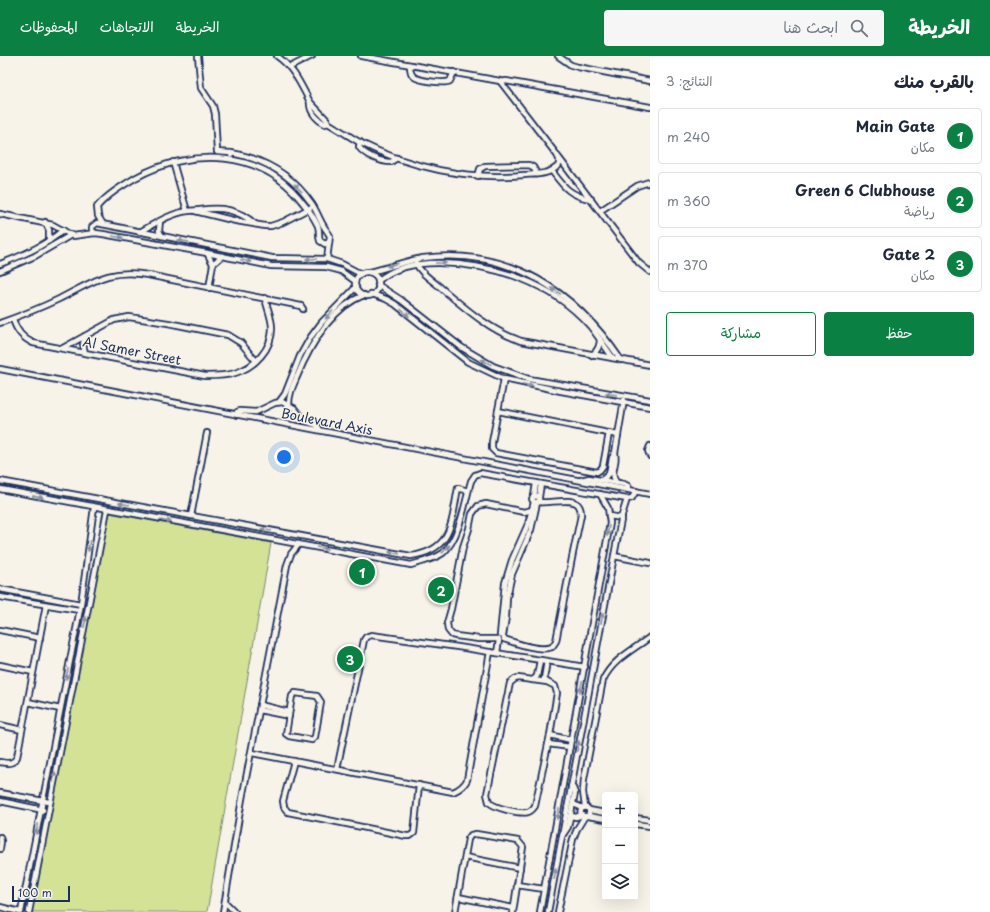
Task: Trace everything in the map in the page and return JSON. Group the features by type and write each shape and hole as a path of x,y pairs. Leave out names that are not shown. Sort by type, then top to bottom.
{"street":[{"path":"198,56 201,88 213,106 215,114 217,152 231,156 264,170 280,179 299,197 308,210 318,226 320,241 322,243 329,242"},
{"path":"278,56 290,67 302,86 310,102 311,109 316,117 324,123 328,123 360,142 397,158 432,168 478,176 513,176 537,174 552,170 558,165 558,157"},
{"path":"290,67 312,56"},
{"path":"361,56 454,72 501,82 650,107"},
{"path":"559,56 578,68 650,81"},
{"path":"410,64 411,72 416,78 437,82 448,82 452,79 454,72"},
{"path":"501,82 639,263 650,272"},
{"path":"512,96 514,83"},
{"path":"360,142 358,145 361,150 382,161 391,162 397,158"},
{"path":"102,224 98,216 97,207 108,196 141,175 173,162 204,158 231,156 258,160 276,169 299,188 314,206 330,236 327,259"},
{"path":"173,162 187,211"},
{"path":"478,176 480,169 485,166 529,165 533,167 537,174"},
{"path":"552,170 563,186 568,190 578,196 591,199"},
{"path":"600,211 637,186 649,182 650,184"},
{"path":"195,211 214,216 271,226 314,206"},
{"path":"140,232 160,221 187,211 212,209 228,209 241,214 255,224"},
{"path":"0,214 45,222 56,226 71,235 78,236 95,233 271,266 326,267 341,272 356,281"},
{"path":"160,221 159,231 162,236"},
{"path":"45,222 50,232 49,241"},
{"path":"95,233 92,230 92,226 97,223 272,258 327,259 342,264 361,274 415,262 449,257 479,259 509,266 535,278 558,292 580,309 598,329 621,360"},
{"path":"0,264 49,241 63,230"},
{"path":"320,234 327,232"},
{"path":"0,271 35,256 71,235"},
{"path":"208,253 213,264 209,288"},
{"path":"213,264 222,256"},
{"path":"415,262 422,272 468,310 502,334 521,341 650,365"},
{"path":"372,294 376,290 378,283 388,273 415,262 476,265 495,270 525,280 552,295 569,307 584,320 613,358"},
{"path":"0,323 14,319 46,305 94,280 115,273 132,272 265,298 301,306 303,309"},
{"path":"370,272 376,277 378,283 461,347 493,366 518,376 650,400"},
{"path":"361,274 356,281 356,287 359,292 364,295"},
{"path":"237,415 238,411 256,412 279,402 285,394 296,365 310,338 322,322 356,287"},
{"path":"289,405 290,394 301,367 320,334 349,302 364,295 372,294 395,304 468,362 504,379 554,390 650,407"},
{"path":"63,348 117,318 125,317 175,324 228,336 241,343 256,361 266,350 271,338 271,321 265,298"},
{"name":"Al Samer Street","path":"14,319 18,331 26,340 33,343 205,376 235,373 248,367 256,361"},
{"path":"85,336 83,344 85,353"},
{"path":"592,355 598,350 600,339"},
{"name":"Boulevard Axis","path":"0,368 650,494"},
{"path":"504,379 492,442 492,449 499,454 592,472 599,472 603,466 609,433"},
{"path":"602,480 609,474 616,458 615,454 625,396"},
{"path":"279,402 294,408 305,421 318,426 320,430"},
{"path":"498,411 618,435"},
{"path":"191,516 207,433"},
{"path":"650,446 648,451 650,456"},
{"path":"613,463 613,473 616,482"},
{"path":"0,490 411,565 443,553 452,543 472,479 480,473 627,500 632,498 636,491"},
{"path":"580,481 589,478 616,482 626,485 629,490"},
{"path":"0,482 410,556 424,554 438,546 444,540 450,527 458,488 468,491"},
{"path":"499,653 502,597 509,574 528,530 537,500 539,483"},
{"path":"540,912 610,523 606,504 600,494"},
{"path":"532,510 524,512 484,504 478,506 474,510 463,547 447,623 449,632 456,636 480,639 501,638 519,644 543,649 552,647 556,643 560,629 581,516 580,508 575,502 546,502 537,500"},
{"path":"528,530 532,510 537,500"},
{"path":"548,912 614,556 627,500"},
{"path":"0,908 20,912 79,610 94,507"},
{"path":"29,912 49,802 107,510"},
{"path":"524,512 530,517"},
{"path":"609,516 622,518"},
{"path":"223,912 242,799 287,565 299,544"},
{"path":"614,556 650,563"},
{"path":"0,589 80,604"},
{"path":"0,597 79,610"},
{"path":"0,762 11,763 16,760 46,605"},
{"path":"0,630 40,638"},
{"path":"337,769 364,640 366,637 371,635 585,667"},
{"path":"558,912 572,839 579,824 585,816 590,813 586,808 583,792 584,779 603,680 608,671 616,662 650,638"},
{"path":"252,753 453,792 465,784 467,780 490,652"},
{"path":"532,680 537,676 540,660"},
{"path":"547,661 544,679 547,682"},
{"path":"0,664 33,672"},
{"path":"539,669 545,670"},
{"path":"518,678 547,682 555,686 557,693 536,802 533,809 526,812 495,807 488,802 487,794 509,687 512,681 518,678"},
{"path":"295,693 316,696 321,699 322,702 314,738 310,740 288,735 286,732 289,714 292,696 295,693"},
{"path":"28,702 60,709"},
{"path":"260,707 289,714"},
{"path":"0,725 22,730"},
{"path":"550,735 571,740"},
{"path":"548,744 570,747"},
{"path":"294,761 283,801 285,809 290,814 410,836 414,833 419,785"},
{"path":"562,836 568,827 575,794 571,786"},
{"path":"0,793 49,802"},
{"path":"0,801 48,811"},
{"path":"573,804 602,812"},
{"path":"585,816 581,812 586,808"},
{"path":"570,816 602,819"},
{"path":"638,818 650,820"},
{"path":"638,824 650,826"},
{"path":"456,912 458,897 468,839 473,834 518,841 522,844 524,849 513,910 458,897"},
{"path":"0,837 0,849"},
{"path":"465,857 520,868"},
{"path":"517,885 544,889"},
{"path":"225,902 235,912"}],"green space":[{"path":"109,513 271,543 207,912 31,912"}],"place":[{"name":"Main Gate","path":"362,572"},
{"name":"Green 6 Clubhouse","path":"441,590"},
{"name":"Gate 2","path":"350,659"}]}
